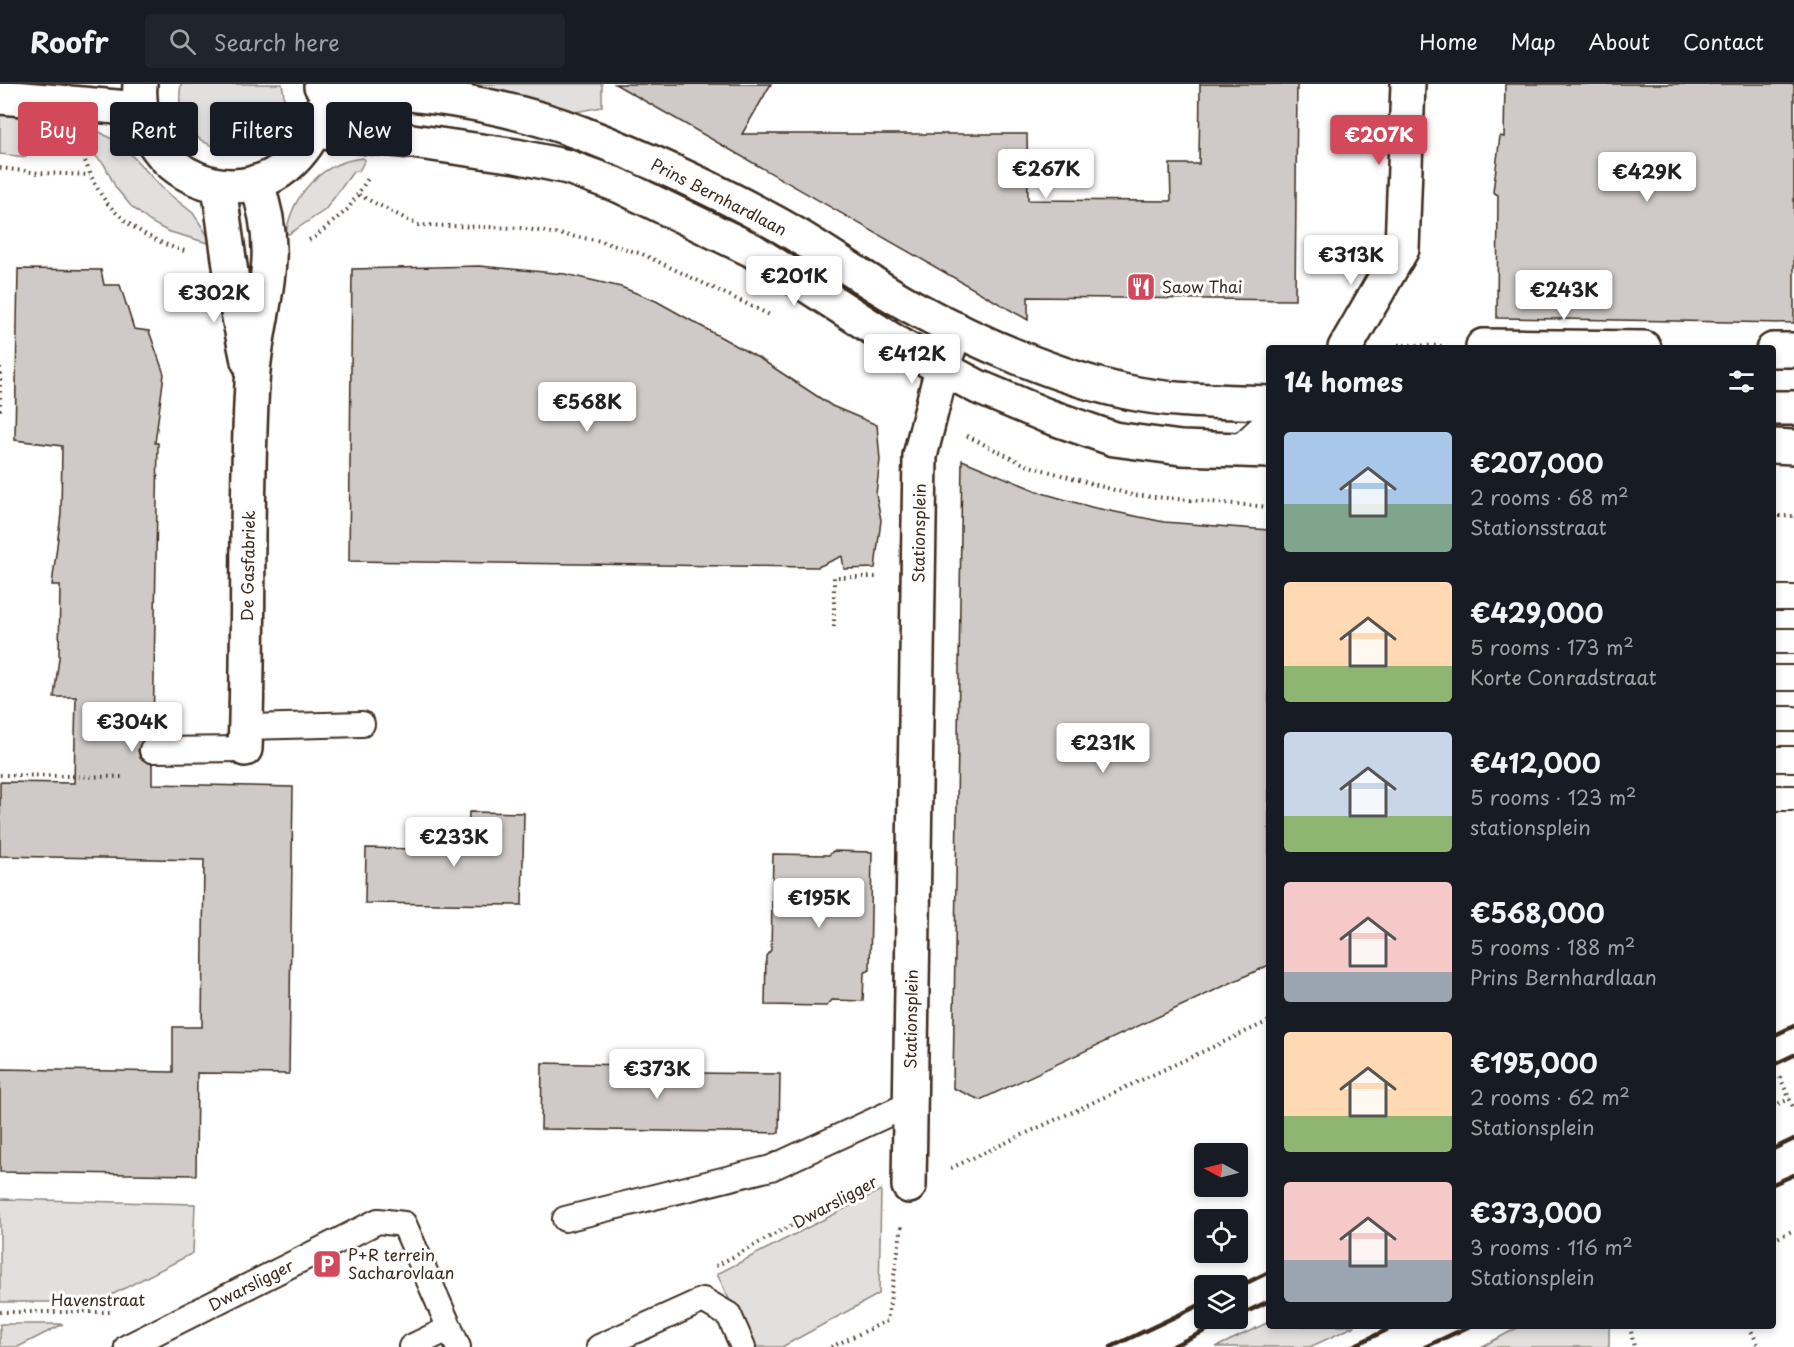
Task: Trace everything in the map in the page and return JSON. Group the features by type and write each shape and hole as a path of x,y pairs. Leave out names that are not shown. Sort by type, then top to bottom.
{"main road":[{"path":"1347,345 1402,249 1408,84"},
{"path":"314,131 320,109 320,85"},
{"name":"Prins Bernhardlaan","path":"320,85 441,98 519,114 578,132 636,155 771,220 917,310 987,344 1062,372 1127,392 1187,400 1266,403"},
{"path":"0,97 140,97 146,128 155,146 167,161 191,177 219,186 238,186 256,182 275,174 297,156"},
{"name":"Prins Bernhardlaan","path":"314,131 412,141 516,156 567,167 620,186 752,250 901,346 978,387 1036,411 1114,439 1181,448 1266,451"},
{"name":"De Gasfabriek","path":"245,730 252,382 268,287 271,254 266,208 256,182"},
{"name":"De Gasfabriek","path":"219,186 233,288 252,382"},
{"path":"929,417 942,368 956,329"},
{"path":"1776,350 1794,350"},
{"path":"1776,408 1794,408"},
{"name":"Stationsplein","path":"909,1186 920,456 929,417"},
{"path":"1776,446 1794,447"}],"lane":[{"path":"1236,450 1266,423"},
{"path":"1776,597 1794,598"},
{"path":"1776,641 1794,641"},
{"path":"1776,678 1794,678"},
{"path":"152,750 245,730 362,718"},
{"path":"1776,719 1794,719"},
{"path":"1776,759 1794,759"},
{"path":"1776,798 1794,798"},
{"path":"565,1219 771,1168 910,1104"},
{"name":"Dwarsligger","path":"127,1347 378,1221 404,1224 454,1337 411,1347"},
{"path":"599,1347 703,1300 729,1315 743,1347"}],"path":[{"path":"0,168 40,173 90,175"},
{"path":"359,195 418,225 520,228 596,240 642,254 778,319"},
{"path":"0,367 0,414"},
{"path":"929,417 1026,465 1132,495 1266,507"},
{"path":"1776,516 1794,516"},
{"path":"834,627 834,577 918,577"},
{"path":"831,1347 886,1321 909,1186 1266,1022"},
{"path":"1780,1077 1794,1109"},
{"path":"1776,1106 1790,1099"},
{"name":"Dwarsligger","path":"703,1300 708,1270 887,1174 909,1186"},
{"path":"1776,1239 1794,1230"},
{"name":"Havenstraat","path":"0,1312 116,1312"},
{"path":"1631,1329 1634,1347"},
{"path":"1750,1329 1759,1347"}],"shaded area":[{"path":"181,84 282,84 283,102 210,102 210,144 198,137 198,102 182,102"},
{"path":"453,84 602,84 602,107 565,114"},
{"path":"0,114 18,115 18,156 26,157 0,154"},
{"path":"98,131 110,138 110,156 132,156 164,190 193,213 210,239 208,243 167,231 149,221 131,206 116,188 104,164 95,156 98,156"},
{"path":"363,158 365,160 359,171 353,172 325,210 289,234 286,233 295,205 312,182 335,166"},
{"path":"881,1190 879,1294 782,1347 752,1347 717,1274"},
{"path":"0,1199 195,1204 193,1253 98,1302 0,1302"},
{"path":"1266,1323 1266,1329 1349,1329 1310,1347 1216,1347"},
{"path":"0,1324 63,1324 18,1347 0,1347"},
{"path":"1515,1329 1609,1329 1609,1347 1481,1347"}],"building":[{"path":"615,84 771,84 742,134 1027,134 1028,200 1171,201 1170,164 1199,164 1200,84 1297,84 1295,300 1028,297 1028,320"},
{"path":"1505,84 1794,84 1794,323 1497,318 1498,195 1493,192 1500,136 1504,137"},
{"path":"479,266 565,274 621,287 656,301 762,360 832,406 877,425 880,460 876,494 881,520 875,568 844,569 842,556 818,567 349,561 352,269"},
{"path":"18,269 101,270 104,285 120,285 134,329 149,331 164,374 155,443 158,443 153,736 144,738 138,750 140,758 152,764 152,784 293,787 289,1074 197,1073 196,1175 0,1172 0,1069 173,1072 173,1027 202,1027 204,860 0,856 0,782 74,783 76,697 54,697 59,658 60,585 52,585 61,514 62,446 15,440"},
{"path":"962,460 1042,493 1091,507 1164,522 1266,530 1266,966 980,1100 953,1088"},
{"path":"469,812 524,813 522,905 365,903 366,848 468,850"},
{"path":"833,851 872,852 870,970 864,973 863,1001 832,1000 827,1006 765,1005 766,956 771,950 773,854 829,855"},
{"path":"542,1063 625,1065 625,1072 780,1074 779,1133 541,1129"}],"railway":[{"path":"1776,1035 1794,1026"},
{"path":"1776,1064 1794,1055"},
{"path":"1776,1148 1794,1139"},
{"path":"1776,1183 1794,1175"},
{"path":"1248,1282 1266,1273"},
{"path":"1248,1311 1266,1302"},
{"path":"1111,1347 1194,1308"},
{"path":"1171,1347 1209,1329"},
{"path":"1351,1347 1389,1329"},
{"path":"1425,1347 1464,1329"}],"place":[{"name":"Saow Thai","path":"1141,287"},
{"name":"P+R terrein Sacharovlaan","path":"327,1264"}]}
